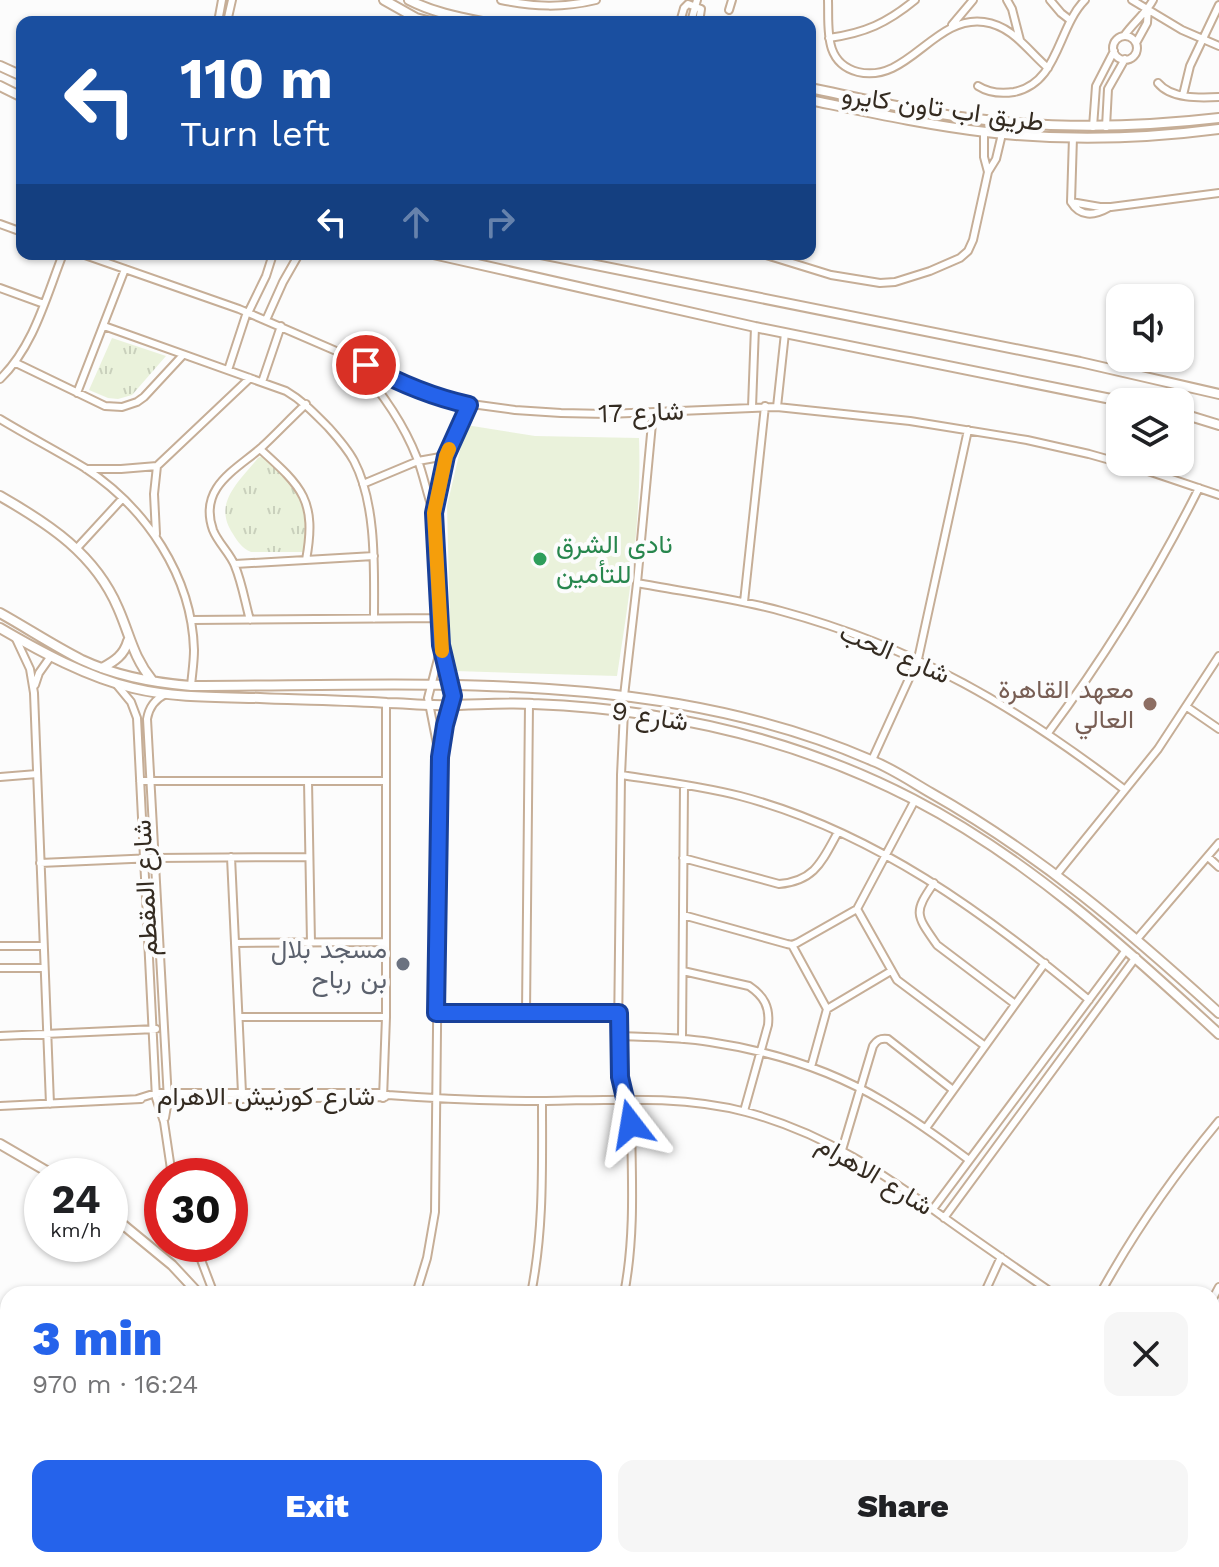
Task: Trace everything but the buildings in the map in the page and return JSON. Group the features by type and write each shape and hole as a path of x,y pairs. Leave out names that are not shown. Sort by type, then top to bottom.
{"main road":[{"path":"384,0 412,16"},
{"path":"409,0 454,16"},
{"name":"طريق اب تاون كايرو","path":"816,89 982,120 1106,127 1219,118"},
{"name":"طريق اب تاون كايرو","path":"816,101 1002,134 1108,138 1219,129"},
{"path":"1073,137 1106,127"},
{"path":"459,260 755,327 1106,398"},
{"path":"571,260 1065,359 1219,394"},
{"path":"1194,417 1219,425"},
{"path":"0,496 41,520 77,548 94,567 112,594 138,662 153,682"},
{"name":"شارع 9","path":"0,613 81,659 153,682 191,686 521,687 684,705 769,725 872,760 983,823 1057,874 1137,939 1219,1013"},
{"name":"شارع 9","path":"0,628 51,656 115,683 166,694 430,705 514,703 624,711 688,721 782,745 849,769 915,800 976,836 1048,886 1136,957 1219,1034"},
{"path":"102,668 122,654 129,640"},
{"path":"514,703 514,694 521,687"},
{"path":"0,1144 24,1158"},
{"path":"128,1229 191,1286"}],"street":[{"path":"501,0 549,7 596,0"},
{"path":"729,10 732,0"},
{"path":"828,0 829,38 833,54 841,64 862,73 894,67 949,29 966,23 985,22 1004,28 1048,68"},
{"path":"829,38 871,28 915,0"},
{"path":"949,29 973,0"},
{"path":"1007,0 1020,40"},
{"path":"1050,0 1070,20"},
{"path":"978,86 991,92 1017,91 1033,85 1048,68 1070,20 1085,0"},
{"path":"1132,0 1182,30 1219,46"},
{"path":"1093,127 1096,86 1114,51 1116,40 1124,36 1153,0"},
{"path":"1183,95 1187,76 1219,5"},
{"path":"1114,51 1118,57 1125,59 1135,54 1136,43 1147,23 1148,8"},
{"path":"1124,36 1136,43"},
{"path":"1106,127 1108,89 1125,59"},
{"path":"1158,83 1169,93 1219,97"},
{"path":"984,132 984,157 988,172"},
{"path":"782,260 831,275 880,283 895,282 960,258 973,240 988,172 996,159 1002,134"},
{"path":"1073,137 1071,202 1078,210 1092,215 1111,207 1219,193"},
{"path":"0,379 16,363 28,344 61,260"},
{"name":"شارع 17","path":"99,260 281,326 410,388 469,405 561,413 653,413 765,406 910,421 1027,440 1089,454 1219,495"},
{"path":"228,370 271,260"},
{"path":"266,320 295,260"},
{"path":"77,393 125,269"},
{"path":"0,288 44,304"},
{"path":"104,326 286,391 306,404 341,442 354,461 363,484 374,556 374,619"},
{"path":"262,382 281,326"},
{"path":"752,407 755,327"},
{"path":"777,407 785,333"},
{"path":"16,363 105,406 114,407 130,405 144,397 183,355"},
{"path":"350,357 374,384 404,430 418,461 434,513 441,645 428,694 440,757"},
{"path":"86,469 157,466 250,378"},
{"path":"250,620 235,564 212,528 211,502 223,478 260,449 306,404"},
{"path":"434,513 446,456 469,405"},
{"path":"744,602 765,406"},
{"path":"624,696 653,413"},
{"path":"0,419 86,469 122,499 156,535 175,572 191,620 194,652 191,686"},
{"path":"872,760 918,659 968,430"},
{"path":"260,449 296,483 306,503 311,524 306,560"},
{"path":"363,484 418,461 446,456"},
{"path":"156,535 154,507 157,466"},
{"path":"1048,733 1143,594 1199,488"},
{"path":"77,548 122,499"},
{"path":"235,564 374,556"},
{"name":"شارع الحب","path":"637,583 744,602 818,622 918,659 1000,702 1125,790"},
{"path":"191,620 441,618"},
{"path":"14,636 30,669 34,693 50,1104"},
{"path":"418,1286 435,1212 440,757 453,696 441,645"},
{"path":"34,693 39,673 51,656"},
{"path":"1057,874 1158,749 1219,656"},
{"name":"شارع المقطم","path":"115,683 127,695 137,718 156,1097"},
{"name":"شارع المقطم","path":"166,694 151,706 147,719 168,1096"},
{"path":"384,1095 386,703"},
{"path":"526,1013 529,704"},
{"path":"1187,707 1219,729"},
{"path":"624,711 618,1036 620,1077 631,1124 633,1208 625,1286"},
{"path":"0,777 37,774"},
{"path":"621,775 713,789 759,802 886,854 934,883 1045,963 1089,1000"},
{"path":"140,781 386,781"},
{"path":"308,781 311,943"},
{"path":"682,1039 684,785"},
{"path":"683,915 792,945 857,909 915,800"},
{"path":"683,858 779,884 790,884 818,867 838,832"},
{"path":"1137,939 1219,843"},
{"path":"231,857 242,1096"},
{"path":"40,863 144,858 309,857"},
{"path":"1208,857 1219,867"},
{"path":"934,883 918,908 931,937 937,945 1015,1004"},
{"path":"857,909 897,980 985,1046"},
{"path":"235,943 386,942"},
{"path":"792,945 827,1009"},
{"path":"0,946 43,946"},
{"path":"933,1209 1126,950"},
{"path":"944,1218 1136,957"},
{"path":"926,1128 1045,963"},
{"path":"0,968 44,968"},
{"path":"683,971 749,986 765,1001 769,1013 768,1025 744,1111"},
{"path":"811,1067 827,1009 891,971"},
{"path":"436,1013 619,1013"},
{"path":"239,1017 386,1017"},
{"path":"0,1036 163,1028"},
{"path":"618,1036 710,1042 811,1067 881,1099 969,1160"},
{"path":"842,1150 876,1041 888,1039 953,1090"},
{"name":"شارع الاهرام","path":"384,1095 542,1101 625,1099 680,1102 744,1111 804,1132 887,1176 1043,1286"},
{"name":"شارع كورنيش الاهرام","path":"0,1106 168,1096 384,1095"},
{"path":"164,1122 168,1096"},
{"path":"156,1097 164,1122 169,1158"},
{"path":"533,1286 542,1222 542,1101"},
{"path":"1105,1286 1166,1188 1219,1121"},
{"path":"988,1286 1001,1257"},
{"path":"202,1262 211,1286"}],"green space":[{"path":"112,338 166,356 132,395 118,399 89,390"},
{"name":"نادى الشرق للتأمين","path":"466,425 535,436 639,438 637,528 617,676 455,671 451,666 447,506"},
{"path":"264,455 273,458 295,477 305,496 307,552 251,552 239,542 227,523 225,512 230,493 258,458"}],"slow traffic":[{"path":"442,651 434,513 449,449"}],"place":[{"name":"نادى الشرق للتأمين","path":"540,559"},
{"name":"معهد القاهرة العالي","path":"1150,704"},
{"name":"مسجد بلال بن رباح","path":"403,964"}],"route":[{"path":"366,365 410,388 469,405 446,456 434,513 441,645 453,691 440,757 436,1013 619,1013 620,1077 631,1124"}]}
